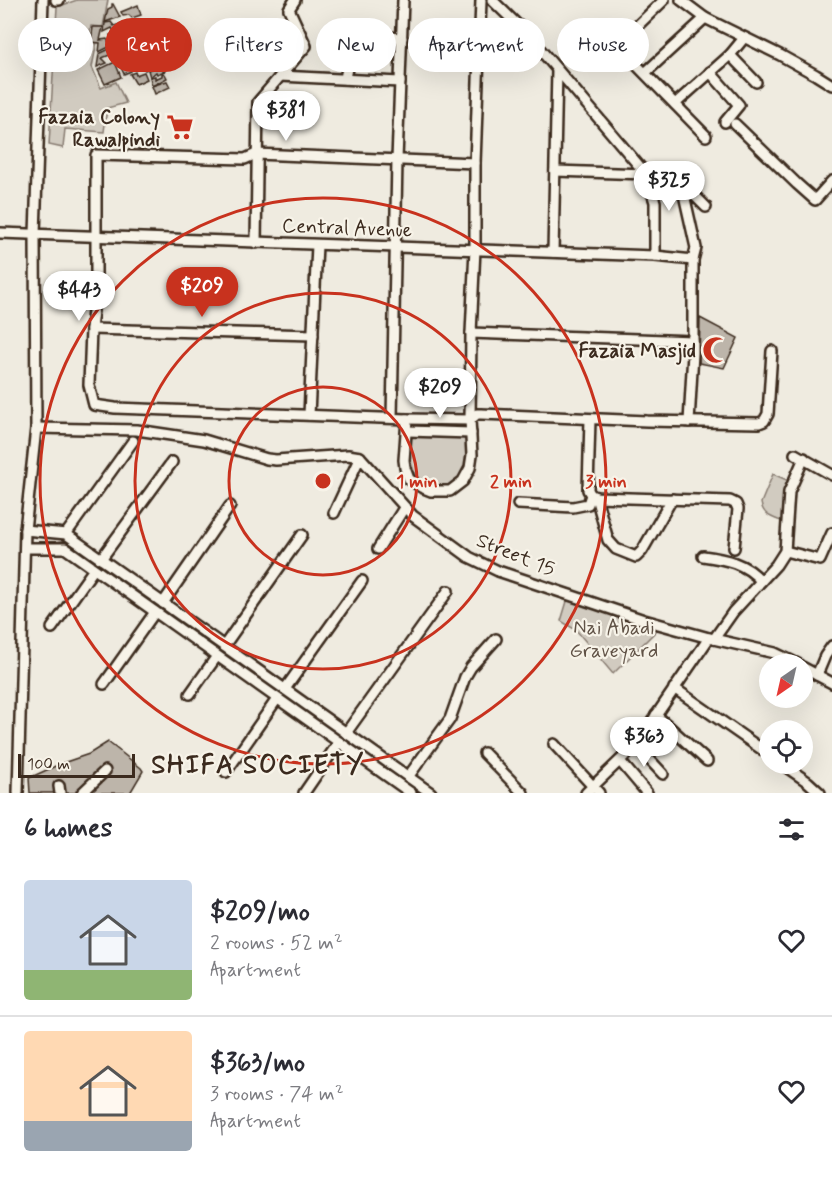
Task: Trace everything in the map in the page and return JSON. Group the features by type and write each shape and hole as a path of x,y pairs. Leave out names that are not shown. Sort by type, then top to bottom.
{"street":[{"path":"18,793 25,548 36,428 35,234 43,0"},
{"path":"256,243 258,102 306,46 289,9 295,0"},
{"path":"392,418 403,0"},
{"path":"407,419 405,468 409,479 431,491 450,491 463,481 470,468 472,455 471,333 481,0"},
{"path":"492,0 527,34 557,70 553,252"},
{"path":"645,18 664,0"},
{"path":"681,0 705,18 831,81"},
{"path":"705,18 645,73 706,136"},
{"path":"345,79 349,62 365,45 388,37 402,38"},
{"path":"675,104 730,55 744,38"},
{"path":"730,55 756,82"},
{"path":"559,72 646,174 655,202 655,255"},
{"path":"710,72 738,105 730,123 815,200 832,181"},
{"path":"280,76 400,82"},
{"path":"475,164 256,154 245,159 96,154 96,282 89,385 94,405 114,408 407,419 470,420 477,414 481,414 759,423 764,421 768,414 772,351"},
{"path":"555,171 646,174"},
{"path":"689,422 693,341 693,260 696,248 685,200 688,194 693,194 706,207"},
{"name":"Central Avenue","path":"0,233 655,255 693,260"},
{"path":"309,414 317,245"},
{"path":"92,328 313,335"},
{"path":"471,333 693,341"},
{"path":"590,419 588,490 594,496 608,540 616,549 636,557 642,551 672,499"},
{"path":"36,428 137,430 204,440 276,460 348,455 360,457 334,513"},
{"path":"408,431 471,434"},
{"path":"66,534 133,441"},
{"path":"795,454 832,475"},
{"name":"Street 15","path":"360,457 404,508 425,526 469,557 498,571 644,620 778,654"},
{"path":"554,744 593,791 636,745 674,688 712,638 776,565 785,551 789,492 804,458"},
{"path":"101,559 172,462"},
{"path":"594,496 730,501 736,504 738,509 734,548"},
{"path":"518,504 573,507 588,504 594,496"},
{"path":"163,603 230,506"},
{"path":"378,549 404,508"},
{"path":"26,530 66,534 431,793"},
{"path":"785,551 820,560 832,533"},
{"path":"224,646 302,536"},
{"path":"25,548 65,548 339,742 399,790 411,793"},
{"path":"703,556 730,560 754,573 761,581"},
{"path":"52,628 94,568"},
{"path":"285,689 362,581"},
{"path":"346,733 448,591"},
{"path":"104,684 155,612"},
{"path":"408,777 450,719 465,677 471,667 496,639"},
{"path":"818,675 825,656 832,646"},
{"path":"190,693 217,656"},
{"path":"813,672 832,683"},
{"path":"674,688 759,747"},
{"path":"226,772 278,699"},
{"path":"656,715 707,761"},
{"path":"304,793 339,742"},
{"path":"636,745 663,774"},
{"path":"484,753 523,793"},
{"path":"620,761 647,793"},
{"path":"82,793 105,771"},
{"path":"796,774 820,793"}],"green space":[{"path":"77,0 108,0 103,27 93,26 93,18 56,18 57,7"},
{"path":"93,42 97,42 93,62"},
{"path":"93,69 101,88 116,82 126,103 107,108 104,132 65,129 63,148 49,145 53,72 93,72"},
{"path":"412,435 465,437 468,446 467,462 460,478 438,487 422,483 416,476 411,463"},
{"path":"773,474 789,481 784,520 781,521 766,513 761,503"},
{"name":"Nai Abadi Graveyard","path":"568,598 658,629 613,674 576,630 561,621"}],"building":[{"path":"113,4 120,17 106,18 108,9"},
{"path":"138,5 141,15 132,18 129,15 123,16 121,12"},
{"path":"93,27 103,27 100,40 105,39 105,49 99,52 100,43 93,42"},
{"path":"105,51 105,57 102,58 105,64 97,67 99,54"},
{"path":"105,67 105,72 119,72 121,77 105,84 98,70"},
{"path":"135,72 136,75 144,72 147,79 136,84 130,74"},
{"path":"162,73 167,78 152,86 150,77 155,76 155,79 162,76"},
{"path":"167,81 170,87 155,94 152,86"},
{"name":"Fazaia Masjid","path":"700,318 738,338 724,368 699,363"},
{"path":"108,742 143,771 130,793 30,793 29,778 89,754"}],"place":[{"name":"Fazaia Colony Rawalpindi","path":"180,127"},
{"name":"Fazaia Masjid","path":"716,350"}],"district":[{"name":"SHIFA SOCIETY","path":"258,764"}]}
